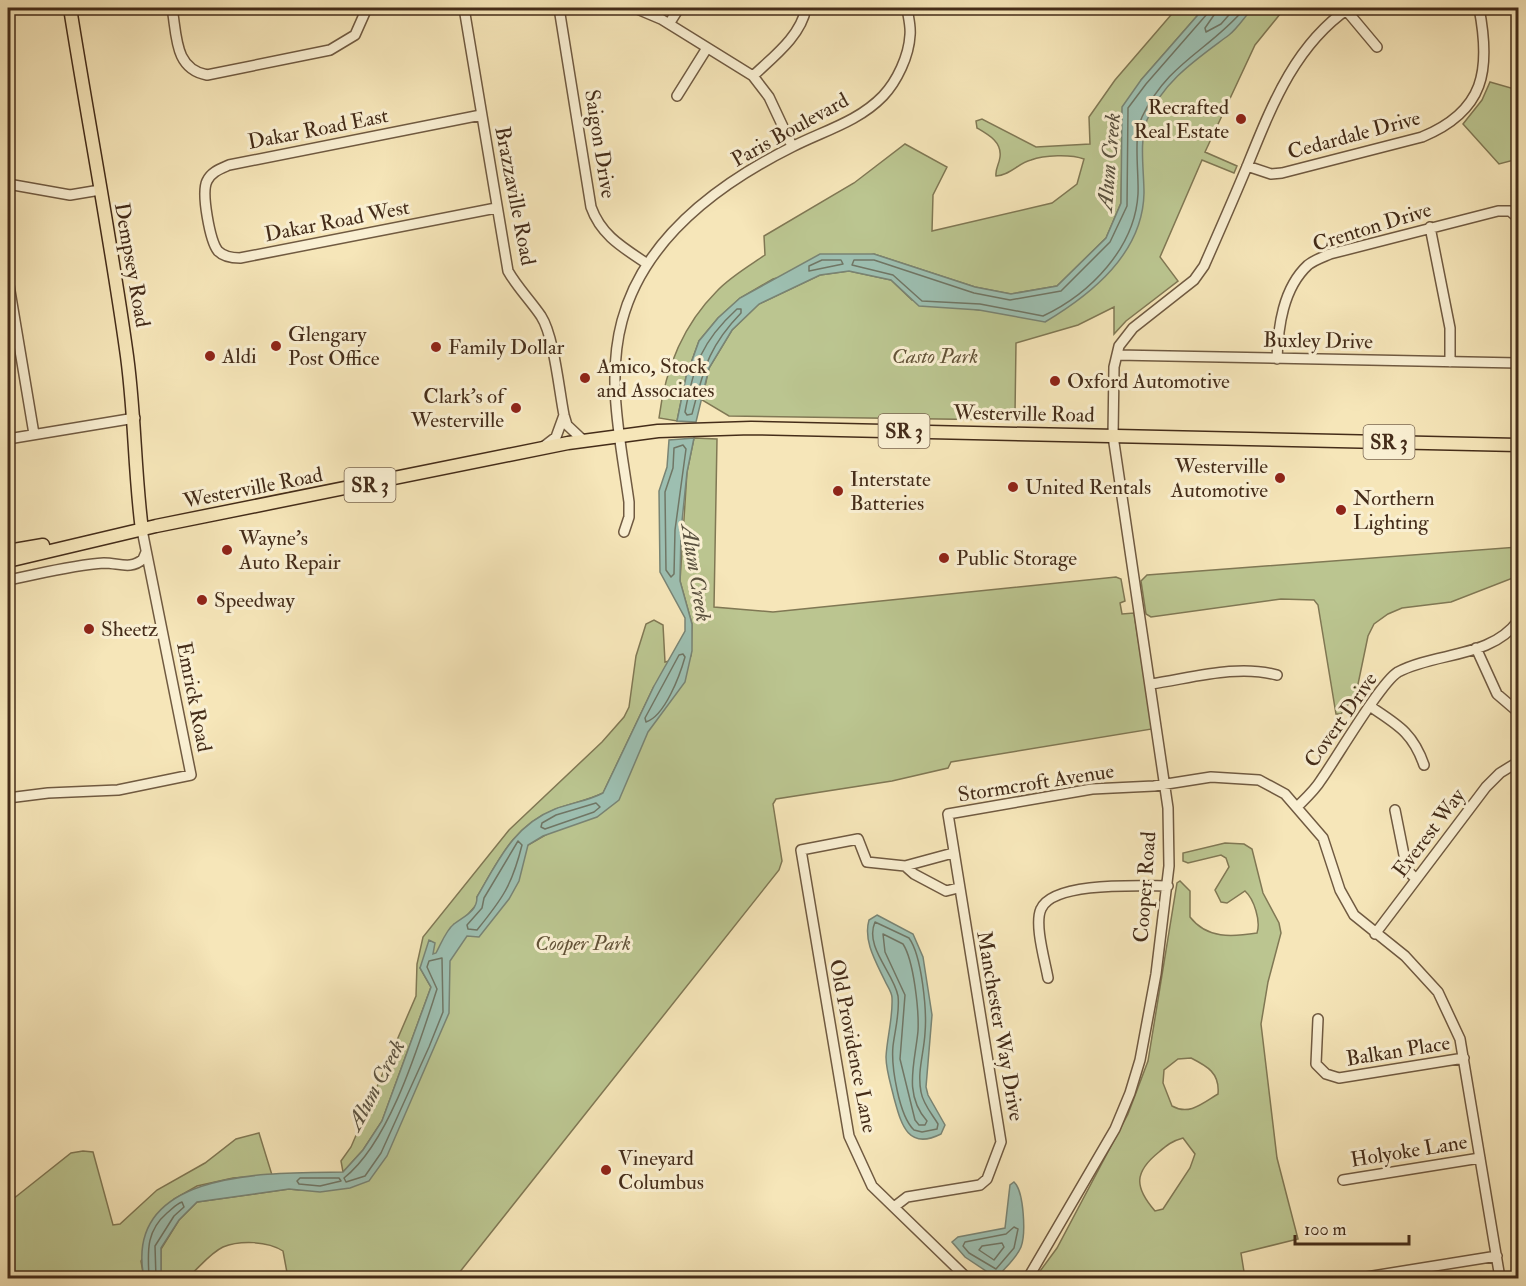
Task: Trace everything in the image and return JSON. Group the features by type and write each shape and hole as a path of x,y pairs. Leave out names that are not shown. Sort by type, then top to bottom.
{"main road":[{"name":"Dempsey Road","path":"70,8 135,418 135,481 142,530"},
{"name":"Westerville Road","path":"8,561 142,530 584,441 658,431 710,429 1518,445"},
{"name":"Westerville Road","path":"8,551 142,530"}],"street":[{"path":"172,8 180,55 186,66 195,73 207,75 330,51 355,35 367,8"},
{"name":"Brazzaville Road","path":"464,8 508,271 519,291 542,317 548,333 567,424 584,441"},
{"name":"Saigon Drive","path":"559,8 591,207 597,224 608,237 646,263"},
{"path":"634,8 669,24 753,76 769,97 792,147"},
{"path":"669,24 679,8"},
{"path":"753,76 792,38 804,20 806,8"},
{"name":"Paris Boulevard","path":"624,532 629,517 615,398 615,357 621,321 646,263 690,214 721,190 792,147 851,121 882,97 898,76 910,35 907,8"},
{"name":"Cedardale Drive","path":"1247,166 1271,174 1282,173 1422,137 1441,129 1459,116 1477,92 1482,80 1486,59 1485,37 1479,8"},
{"path":"1117,355 1119,346 1134,328 1194,279 1204,266 1275,96 1298,59 1324,28 1348,9 1377,47"},
{"path":"677,96 707,48"},
{"name":"Dakar Road East","path":"209,221 204,194 207,181 216,170 481,115"},
{"path":"8,185 70,195 100,190"},
{"name":"Dakar Road West","path":"209,221 218,251 228,257 240,258 496,208"},
{"name":"Crenton Drive","path":"1277,359 1281,317 1295,284 1309,264 1330,254 1498,211 1510,210 1518,218"},
{"path":"1430,227 1450,328 1450,362"},
{"path":"8,279 34,434"},
{"name":"Buxley Drive","path":"1117,355 1518,363"},
{"name":"Cooper Road","path":"1028,1278 1114,1130 1134,1083 1156,974 1168,886 1166,784 1113,436 1114,368 1117,355"},
{"path":"540,450 556,437 564,415"},
{"path":"8,439 135,418"},
{"name":"Emrick Road","path":"8,798 48,793 118,790 191,774 142,530"},
{"path":"8,580 83,565 107,563 130,566 143,559 146,552"},
{"name":"Covert Drive","path":"1297,807 1320,783 1395,674 1412,665 1476,648 1493,641 1518,621"},
{"path":"1476,648 1497,694 1518,712"},
{"path":"1151,684 1238,671 1258,670 1277,675"},
{"path":"1371,707 1401,727 1417,744 1424,765"},
{"name":"Everest Way","path":"1375,934 1486,787 1500,773 1518,762"},
{"name":"Stormcroft Avenue","path":"948,814 1092,789 1166,784 1211,777 1246,778 1271,785 1285,794 1323,838 1340,890 1354,915 1405,956 1438,992 1460,1039 1500,1278"},
{"path":"1395,810 1407,870 1416,879"},
{"name":"Manchester Way Drive","path":"894,1207 907,1197 980,1185 987,1179 1001,1142 958,888 948,814"},
{"name":"Old Providence Lane","path":"905,866 867,862 858,839 801,849 849,1136 872,1186 967,1278"},
{"path":"905,866 953,853"},
{"path":"905,866 914,874 946,891 958,888"},
{"path":"1048,978 1039,923 1041,909 1049,899 1106,886 1168,886"},
{"name":"Balkan Place","path":"1318,1019 1316,1064 1326,1074 1339,1078 1464,1058"},
{"name":"Holyoke Lane","path":"1343,1180 1480,1158"},
{"path":"1360,1278 1396,1275 1497,1256"}],"green space":[{"path":"1177,8 1204,8 1141,80 1122,158 1121,203 1106,238 1057,286 1011,294 975,287 874,254 773,279 740,298 718,318 699,341 686,377 677,421 659,418 671,366 685,334 694,319 722,286 765,255 764,236 854,183 905,144 947,167 933,195 932,231 1052,203 1077,184 1084,159 1065,156 1043,157 1026,162 1006,174 996,176 1000,157 999,147 990,136 977,128 976,121 982,119 1036,147 1090,144 1089,117 1115,80"},
{"name":"Casto Park","path":"1230,8 1285,8 1255,45 1205,152 1237,166 1234,173 1202,160 1160,257 1178,281 1126,321 1114,334 1114,307 1078,325 1016,343 1015,414 1009,420 729,416 702,400 709,368 732,330 759,304 820,275 849,271 891,280 912,300 979,310 1091,279 1129,194 1124,129"},
{"path":"1490,82 1518,90 1518,159 1499,164 1463,124 1482,100"},
{"name":"Cooper Park","path":"694,438 717,439 714,607 773,612 1116,577 1121,579 1125,601 1120,603 1122,614 1134,613 1152,729 951,762 948,768 892,781 776,799 773,804 782,861 779,870 455,1278 288,1278 283,1251 262,1243 246,1243 223,1247 187,1278 161,1278 161,1249 179,1220 197,1202 289,1189 299,1190 365,1174 432,991 463,930 528,845 603,802 654,686 603,793 540,817 517,835 492,870 477,897 477,904 463,920 454,924 437,953 420,968 431,987 382,1121 363,1150 343,1172 341,1161 351,1147 416,996 417,964 423,937 509,830 602,742 624,717 629,707 636,656 646,624 654,620 663,625 665,662 691,656 692,624 680,581 687,472"},
{"path":"1518,547 1518,576 1451,602 1402,608 1374,624 1368,636 1356,694 1341,714 1336,714 1318,605 1314,600 1281,599 1151,617 1146,614 1141,581 1147,575"},
{"path":"1225,843 1244,844 1252,849 1263,893 1279,923 1281,933 1268,982 1261,1024 1277,1158 1298,1239 1241,1253 1245,1278 1035,1278 1057,1248 1128,1114 1148,1061 1177,883 1180,881 1190,891 1190,917 1204,929 1220,935 1257,933 1256,910 1245,891 1227,903 1221,902 1215,890 1229,867 1226,858 1221,855 1188,863 1183,861 1183,853","holes":["1191,1058 1207,1067 1215,1075 1218,1094 1196,1107 1178,1109 1172,1106 1163,1083 1164,1070 1178,1059","1183,1138 1195,1154 1190,1168 1163,1209 1155,1211 1140,1187 1141,1173 1151,1159 1173,1142"]},
{"path":"259,1133 272,1175 233,1178 197,1186 174,1199 141,1261 144,1278 8,1278 8,1203 71,1153 93,1152 113,1225 120,1224 157,1190 205,1163 236,1139"}],"water":[{"path":"1204,8 1253,8 1232,32 1182,72 1154,106 1147,120 1143,137 1144,193 1135,235 1125,253 1097,285 1045,322 979,310 919,306 891,280 849,271 820,275 759,304 732,330 709,368 696,422 677,421 686,377 699,341 718,318 740,298 820,254 874,254 975,287 1011,294 1057,286 1106,238 1121,203 1122,107 1141,80"},
{"path":"694,438 687,472 681,531 680,581 692,624 692,651 685,682 648,732 619,800 597,817 543,836 528,845 519,881 509,899 479,937 467,936 450,961 449,1013 387,1156 369,1181 350,1188 320,1192 289,1189 197,1202 179,1220 161,1248 161,1278 144,1278 143,1242 156,1215 179,1196 209,1184 243,1177 343,1172 363,1150 382,1121 431,987 420,968 429,940 435,943 433,954 436,953 446,933 475,906 477,897 500,858 528,824 555,809 603,793 654,686 685,631 685,618 660,572 659,491 667,467 669,440"},
{"path":"877,915 913,934 923,957 932,1015 926,1087 945,1125 941,1134 930,1138 920,1139 907,1132 900,1117 889,1078 886,1057 892,996 874,959 868,936 869,920"},
{"path":"1014,1182 1022,1203 1023,1241 1009,1265 1000,1274 992,1275 965,1257 952,1242 958,1237 1005,1228 1010,1185"}],"place":[{"name":"Recrafted Real Estate","path":"1241,119"},
{"name":"Glengary Post Office","path":"276,346"},
{"name":"Family Dollar","path":"436,347"},
{"name":"Aldi","path":"210,356"},
{"name":"Amico, Stock and Associates","path":"585,378"},
{"name":"Oxford Automotive","path":"1055,381"},
{"name":"Clark's of Westerville","path":"516,408"},
{"name":"Westerville Automotive","path":"1280,478"},
{"name":"United Rentals","path":"1013,487"},
{"name":"Interstate Batteries","path":"838,491"},
{"name":"Northern Lighting","path":"1341,510"},
{"name":"Wayne's Auto Repair","path":"227,550"},
{"name":"Public Storage","path":"944,558"},
{"name":"Speedway","path":"202,600"},
{"name":"Sheetz","path":"89,629"},
{"name":"Vineyard Columbus","path":"606,1170"}],"water label":[{"name":"Alum Creek","path":"1109,162"},
{"name":"Alum Creek","path":"696,573"},
{"name":"Alum Creek","path":"376,1085"}]}
